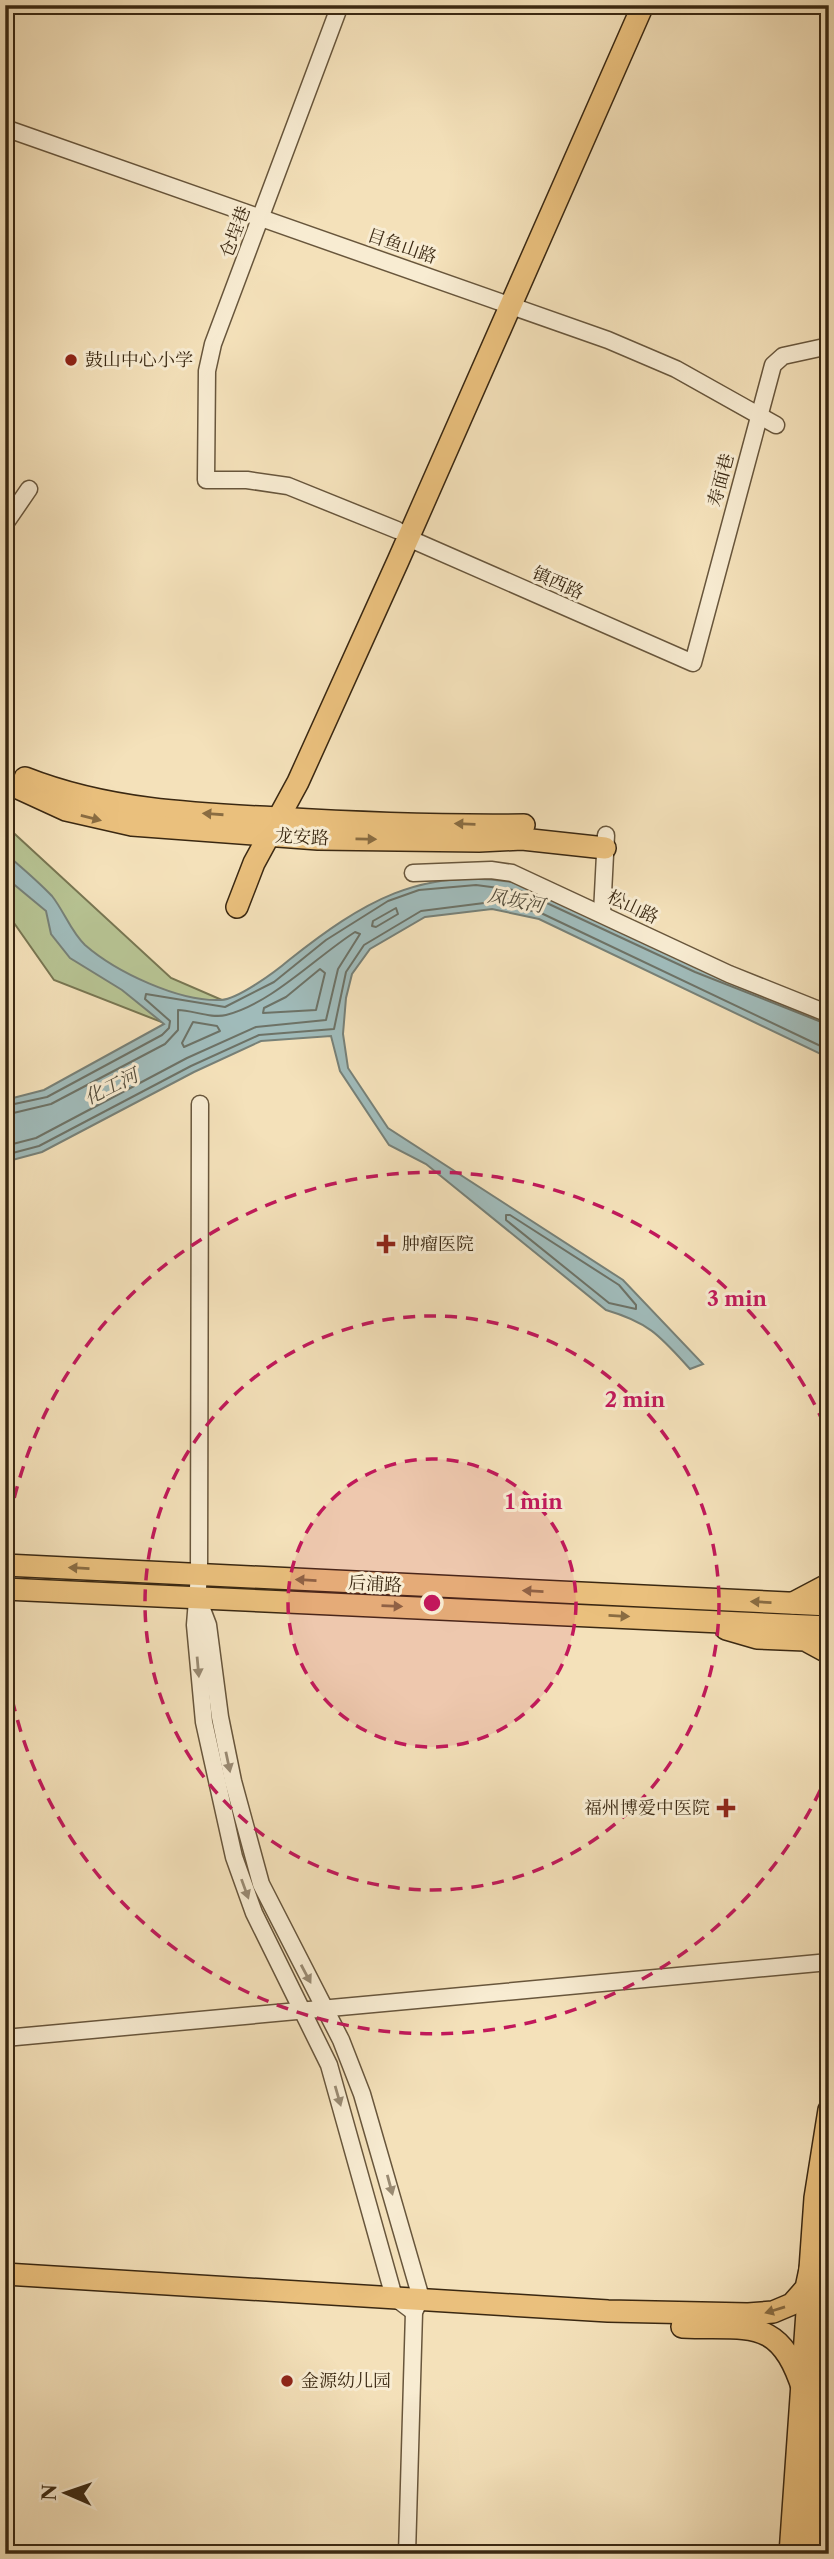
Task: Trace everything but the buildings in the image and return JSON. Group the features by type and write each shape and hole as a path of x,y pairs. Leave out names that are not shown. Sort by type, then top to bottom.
{"highway":[{"path":"805,2554 829,2217"}],"main road":[{"path":"505,303 629,5"},
{"path":"230,905 267,826 298,782 505,303 643,5"},
{"name":"龙安路","path":"5,768 45,786 122,805 267,826"},
{"name":"龙安路","path":"5,782 66,810 107,821 267,826 466,841 522,839 606,842"},
{"name":"后浦路","path":"5,1565 829,1605"},
{"path":"792,1603 829,1584"},
{"name":"后浦路","path":"5,1589 829,1626"},
{"path":"694,1620 757,1638 805,1640 829,1653"},
{"path":"790,2554 818,2178 829,2110"},
{"path":"5,2288 418,2305 764,2313 781,2309 801,2295 808,2280 812,2260"},
{"path":"5,2274 394,2297 418,2305 759,2330 785,2347 794,2362 803,2390"},
{"path":"822,2554 829,2415"}],"street":[{"name":"仓埕巷","path":"206,480 209,358 340,5"},
{"name":"目鱼山路","path":"5,128 505,303 652,358 776,425"},
{"name":"寿面巷","path":"692,663 759,415 777,360 793,353 829,346"},
{"name":"镇西路","path":"206,480 247,480 288,486 403,534 692,663"},
{"path":"5,524 29,489"},
{"path":"602,913 606,842"},
{"name":"松山路","path":"413,873 491,870 512,873 729,974 829,1014"},
{"path":"200,1104 199,1575 196,1650 204,1722 234,1857 254,1913 329,2065 394,2297"},
{"path":"198,1599 208,1625 226,1750 257,1872 270,1905 341,2040 371,2120 418,2305 407,2554"},
{"path":"5,2038 829,1962"}],"green space":[{"path":"5,825 171,978 222,1000 164,1023 54,980 14,923 5,919"}],"water":[{"path":"5,853 52,896 85,945 131,975 186,996 221,1000 237,995 266,978 342,921 394,893 451,879 483,879 517,883 829,1019 829,1058 539,919 492,909 425,917 370,949 352,974 346,998 343,1034 348,1068 388,1128 623,1280 703,1364 690,1369 653,1332 633,1320 606,1310 426,1164 389,1145 340,1071 331,1036 261,1041 194,1072 42,1152 5,1162 5,1100 44,1090 164,1024 122,990 70,958 51,934 46,911 5,877"}],"place":[{"name":"鼓山中心小学","path":"71,360"},
{"name":"肿瘤医院","path":"386,1244"},
{"name":"福州博爱中医院","path":"726,1808"},
{"name":"金源幼儿园","path":"287,2381"}],"water label":[{"name":"凤坂河","path":"516,900"},
{"name":"化工河","path":"111,1086"}]}
